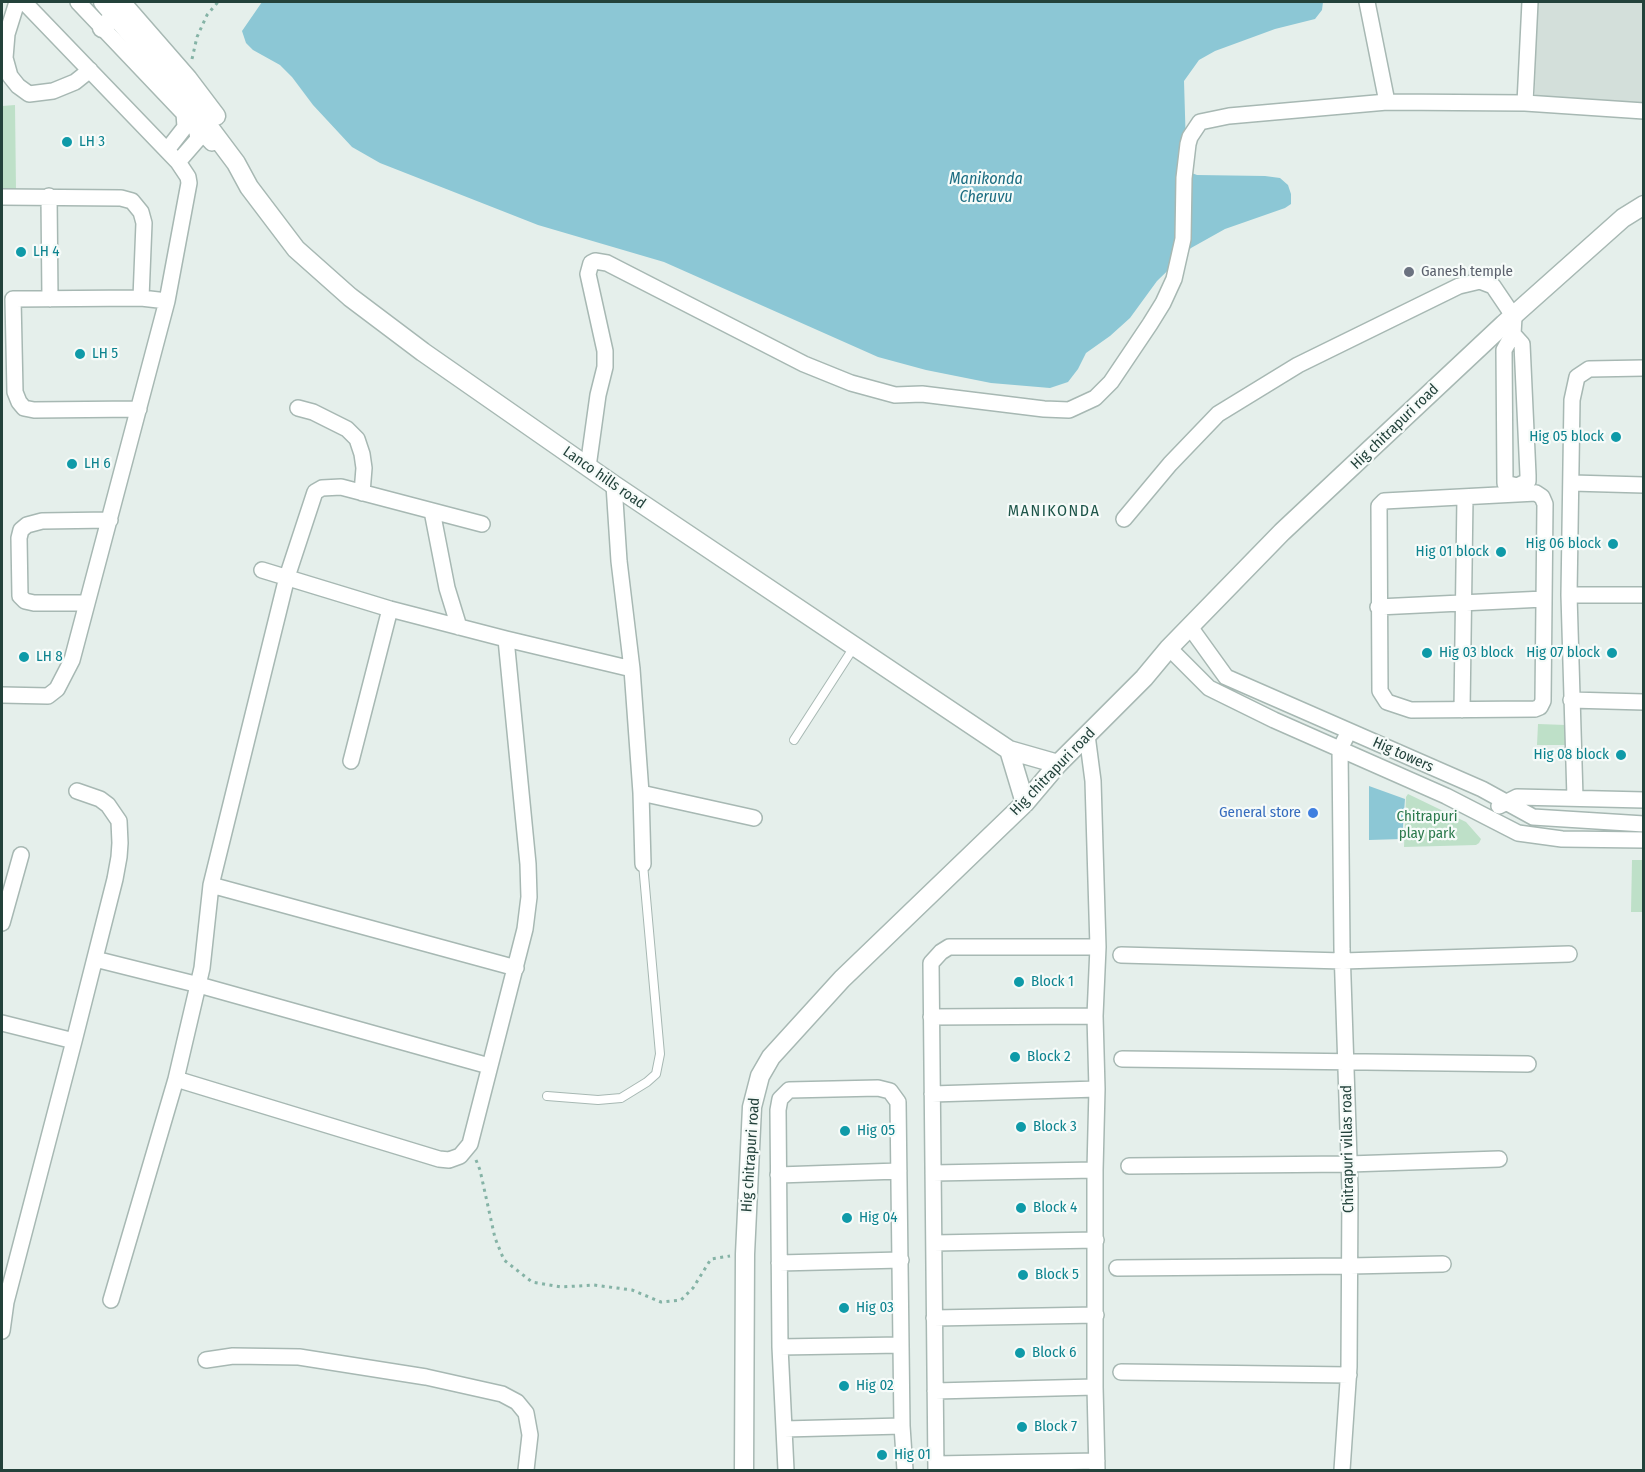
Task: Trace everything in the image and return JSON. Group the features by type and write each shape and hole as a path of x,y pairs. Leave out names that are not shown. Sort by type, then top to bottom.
{"street":[{"path":"17,2 7,34 5,58 10,76 18,86 29,94 53,91 75,82 90,70"},
{"path":"2,695 48,696 57,689 72,660 167,300 189,183 188,177 178,162 24,2"},
{"path":"78,2 113,10 188,79 232,139 236,163"},
{"path":"1366,2 1388,102"},
{"path":"1525,103 1530,2"},
{"path":"113,10 184,113 213,144"},
{"path":"113,10 203,119 236,163"},
{"path":"588,467 598,395 605,367 605,351 588,274 591,263 595,261 607,263 804,364 851,383 883,393 922,394 1058,411 1069,410 1095,398 1111,382 1155,317 1174,279 1183,239 1184,178 1188,144 1200,122 1229,116 1388,102 1525,103 1644,111"},
{"path":"167,150 187,124 184,113"},
{"path":"178,162 198,139 196,126"},
{"name":"Lanco hills road","path":"236,163 249,187 296,249 322,274 423,352 614,485 1009,750 1058,764"},
{"path":"49,196 50,299"},
{"path":"2,197 121,198 132,201 141,212 144,224 141,298"},
{"name":"Hig chitrapuri road","path":"744,1470 745,1254 752,1107 759,1076 771,1057 842,979 1025,803 1058,764 1144,678 1169,648 1282,532 1513,325 1623,218 1644,205"},
{"path":"1124,519 1170,464 1218,414 1298,365 1459,286 1480,281 1493,286 1522,345 1528,482 1517,490"},
{"path":"139,409 34,410 24,408 15,392 7,298 167,300"},
{"path":"1513,325 1504,350 1505,483 1517,490"},
{"path":"1575,798 1569,595 1572,400 1577,377 1589,369 1644,368"},
{"path":"298,408 313,412 347,429 357,439 362,453 362,493"},
{"path":"1572,483 1644,485"},
{"path":"614,485 621,581 632,669 641,793 643,864"},
{"path":"111,1300 176,1079 199,985 211,885 287,577 315,492 329,487 341,487 482,524"},
{"path":"1517,490 1536,493 1542,497 1545,504 1543,701 1540,707 1535,710 1410,711 1387,702 1380,691 1379,506 1384,501 1465,497 1517,490"},
{"path":"1462,710 1465,497"},
{"path":"432,511 447,588 459,627"},
{"path":"87,603 34,603 25,601 20,596 19,538 21,530 27,525 42,521 110,520"},
{"path":"262,570 390,609 632,669"},
{"path":"1569,595 1644,595"},
{"path":"1378,607 1544,599"},
{"path":"351,761 390,609"},
{"name":"Hig towers","path":"1190,627 1226,677 1482,789 1533,817 1644,824"},
{"path":"176,1079 439,1159 450,1160 460,1156 470,1144 516,968 525,929 529,897 528,864 506,639"},
{"path":"1169,648 1209,688 1274,720 1480,812 1518,832 1562,839 1644,840"},
{"path":"1571,700 1644,702"},
{"path":"1340,749 1349,731"},
{"path":"1087,735 1093,781 1098,947 1095,1016 1097,1466 936,1467 931,963 941,952 950,947 1098,947"},
{"name":"Chitrapuri villas road","path":"1340,749 1350,1266 1349,1375 1342,1470"},
{"path":"1009,750 1025,803"},
{"path":"2,1331 6,1302 115,879 120,832 118,821 108,806 100,800 77,791"},
{"path":"641,793 754,819"},
{"path":"1480,812 1507,803 1517,796 1644,801"},
{"path":"2,923 21,855"},
{"path":"211,885 516,968"},
{"path":"1121,955 1343,961 1569,954"},
{"path":"95,958 489,1066"},
{"path":"931,1017 1095,1016"},
{"path":"2,1023 74,1041"},
{"path":"1122,1059 1527,1064"},
{"path":"786,1470 780,1347 778,1110 780,1099 789,1090 878,1088 890,1091 898,1102 902,1425 905,1470"},
{"path":"932,1094 1097,1089"},
{"path":"1130,1166 1348,1164 1499,1159"},
{"path":"933,1173 1095,1170"},
{"path":"778,1175 899,1171"},
{"path":"934,1243 1096,1240"},
{"path":"779,1263 901,1260"},
{"path":"1117,1268 1443,1264"},
{"path":"934,1318 1096,1315"},
{"path":"780,1347 902,1345"},
{"path":"206,1360 233,1356 299,1357 426,1377 502,1394 517,1402 526,1413 530,1435 525,1470"},
{"path":"1121,1372 1349,1375"},
{"path":"935,1391 1095,1387"},
{"path":"784,1429 902,1425"}],"lane":[{"path":"794,740 854,647"},
{"path":"547,1096 598,1101 621,1098 656,1074 660,1054 643,864"}],"path":[{"path":"188,79 197,37 207,15 218,2"},
{"path":"470,1144 480,1170 495,1238 504,1260 532,1282 561,1287 594,1286 632,1290 662,1302 681,1300 693,1288 711,1259 745,1254"}],"shaded area":[{"path":"1536,2 1643,2 1643,103 1535,97"}],"green space":[{"path":"15,105 16,190 2,190 2,106"},
{"path":"1538,724 1566,725 1568,745 1537,745"},
{"name":"Chitrapuri play park","path":"1408,794 1466,822 1481,839 1479,843 1476,845 1404,847"},
{"path":"1632,860 1643,860 1643,912 1631,912"}],"water":[{"name":"Manikonda Cheruvu","path":"262,2 1323,2 1322,10 1315,19 1275,29 1215,51 1199,60 1184,81 1189,172 1197,175 1280,178 1288,185 1291,204 1225,229 1191,248 1157,281 1130,318 1086,353 1068,382 1050,388 991,383 926,370 878,357 664,262 538,225 380,163 352,147 280,65 253,50 246,43 242,31"},
{"path":"1369,786 1405,799 1402,839 1369,840"}],"place":[{"name":"LH 3","path":"67,142"},
{"name":"LH 4","path":"21,252"},
{"name":"Ganesh temple","path":"1409,272"},
{"name":"LH 5","path":"80,354"},
{"name":"Hig 05 block","path":"1616,437"},
{"name":"LH 6","path":"72,464"},
{"name":"Hig 06 block","path":"1613,544"},
{"name":"Hig 01 block","path":"1501,552"},
{"name":"Hig 03 block","path":"1427,653"},
{"name":"Hig 07 block","path":"1612,653"},
{"name":"LH 8","path":"24,657"},
{"name":"Hig 08 block","path":"1621,755"},
{"name":"General store","path":"1313,813"},
{"name":"Block 1","path":"1019,982"},
{"name":"Block 2","path":"1015,1057"},
{"name":"Block 3","path":"1021,1127"},
{"name":"Hig 05","path":"845,1131"},
{"name":"Block 4","path":"1021,1208"},
{"name":"Hig 04","path":"847,1218"},
{"name":"Block 5","path":"1023,1275"},
{"name":"Hig 03","path":"844,1308"},
{"name":"Block 6","path":"1020,1353"},
{"name":"Hig 02","path":"844,1386"},
{"name":"Block 7","path":"1022,1427"},
{"name":"Hig 01","path":"882,1455"}],"district":[{"name":"MANIKONDA","path":"1054,512"}]}
